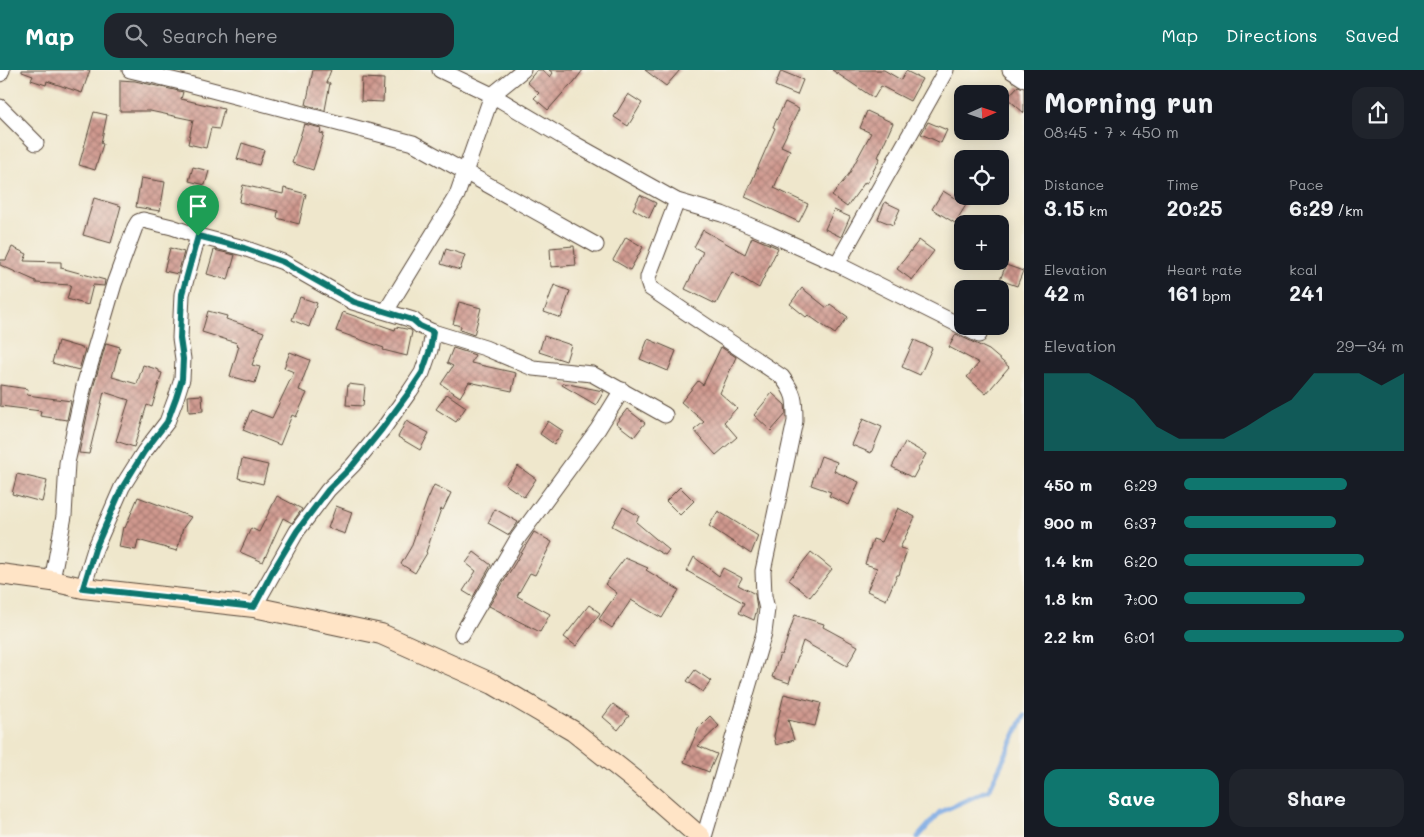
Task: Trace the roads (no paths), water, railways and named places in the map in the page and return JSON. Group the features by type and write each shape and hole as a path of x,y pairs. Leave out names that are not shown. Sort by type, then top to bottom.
{"main road":[{"path":"0,574 52,581 83,588 254,607 381,634 493,684 573,731 636,781 700,837"}],"street":[{"path":"0,74 2,70"},
{"path":"130,70 162,74 413,143 596,245"},
{"path":"440,70 492,95 677,201 722,214 770,234 837,264 979,336"},
{"path":"386,311 457,195 492,95 523,70"},
{"path":"837,264 946,70"},
{"path":"1010,70 1024,79"},
{"path":"0,107 36,143"},
{"path":"677,201 648,276 650,288 782,377 792,391 795,406 795,421 764,571 766,609 764,633 704,837"},
{"path":"52,581 64,516 67,463 84,386 114,284 135,227 138,222 143,220 244,248 283,262 354,302 413,320 420,326 433,332 485,348 532,368 592,374 665,415"},
{"path":"83,588 95,549 122,488 144,452 167,422 176,398 182,379 183,359 180,338 182,294 198,236"},
{"path":"254,607 297,531 328,490 353,465 382,429 422,373 430,350 433,332"},
{"path":"462,634 518,538 598,429 622,390"}],"waterway":[{"path":"918,837 940,812 989,790 1024,716"}]}
